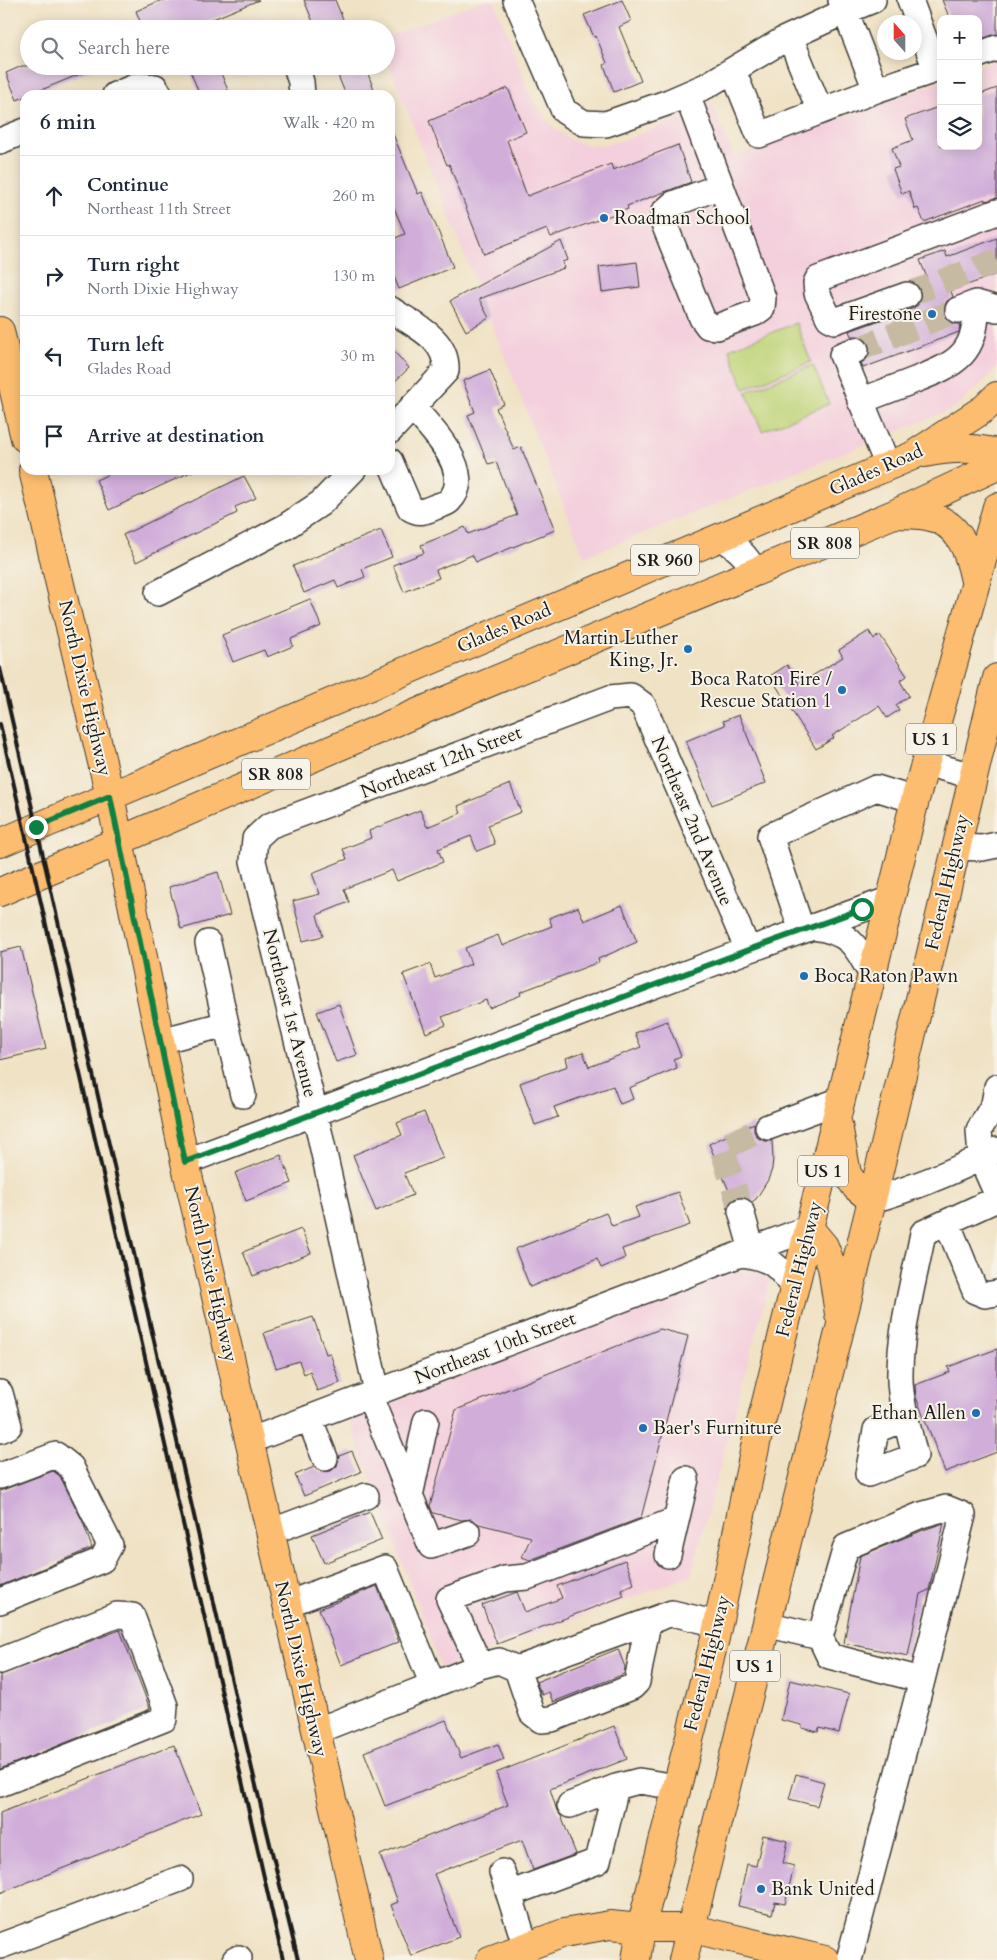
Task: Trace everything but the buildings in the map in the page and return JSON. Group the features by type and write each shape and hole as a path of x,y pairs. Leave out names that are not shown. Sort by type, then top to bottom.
{"main road":[{"path":"0,331 20,417"},
{"name":"Glades Road","path":"0,843 912,456 978,413 997,396"},
{"path":"912,456 947,448 973,448 997,453"},
{"name":"SR 808","path":"0,892 433,706 894,514 997,466"},
{"name":"North Dixie Highway","path":"33,475 110,796 185,1162 369,1960"},
{"name":"US 1","path":"975,581 997,507"},
{"path":"894,514 926,516 939,519 949,526 958,535 969,552 975,581"},
{"name":"Federal Highway","path":"636,1960 641,1928 718,1624 756,1443 915,800 975,581"},
{"name":"Federal Highway","path":"683,1960 689,1928 872,1200 997,678"},
{"path":"839,1108 848,1174 856,1187 872,1200"},
{"path":"809,1228 824,1246 832,1267 841,1326"},
{"path":"490,1960 564,1934 610,1925 641,1928 689,1928 825,1960"},
{"path":"641,1928 677,1960"}],"street":[{"path":"516,0 564,111 584,122 606,124 687,95 733,72 844,5 874,0"},
{"path":"910,0 937,67"},
{"path":"844,5 876,90"},
{"path":"790,37 820,111"},
{"path":"982,53 997,48"},
{"path":"733,72 759,135 876,90 937,69"},
{"path":"299,75 302,90"},
{"path":"127,90 137,86 155,87 157,90"},
{"path":"687,95 763,298 762,308 756,313 717,327 708,326 702,318 663,221 664,212 673,204 721,186"},
{"path":"0,141 20,133"},
{"path":"907,295 836,321 829,318 817,293 816,283 818,279 997,212"},
{"path":"860,401 944,369 957,359 966,348 974,333 977,307"},
{"path":"395,312 433,338 447,361 446,372 395,426"},
{"path":"856,350 842,355 888,466"},
{"path":"395,473 410,508 415,512 423,512 449,502 455,492 457,481 455,466 448,449 437,432 412,407"},
{"path":"158,592 304,515 321,503 348,475"},
{"path":"720,537 741,550 748,558 755,572"},
{"name":"Northeast 12th Street","path":"255,839 269,826 610,698 631,696"},
{"name":"Northeast 2nd Avenue","path":"631,696 643,705 748,950"},
{"path":"925,763 973,776"},
{"path":"808,929 770,836 876,788 915,800"},
{"name":"Northeast 1st Avenue","path":"255,839 253,861 315,1113 373,1394 410,1496 431,1546 468,1533"},
{"path":"956,847 982,848 997,845"},
{"path":"185,1162 748,950 891,899"},
{"path":"808,929 830,929 843,935 864,959 872,976"},
{"path":"208,943 243,1095"},
{"path":"160,1041 226,1024"},
{"path":"996,1098 979,1130 989,1154 997,1194"},
{"path":"768,1128 839,1108"},
{"path":"872,1200 896,1193 989,1154"},
{"path":"906,1418 899,1374 903,1339 923,1233 997,1199"},
{"path":"741,1211 747,1252 773,1264 788,1278 794,1290"},
{"path":"947,1222 975,1291 986,1295 997,1293"},
{"name":"Northeast 10th Street","path":"249,1441 809,1228"},
{"path":"0,1393 9,1426 0,1430"},
{"path":"309,1418 325,1458"},
{"path":"410,1496 426,1421"},
{"path":"0,1476 56,1455 71,1467 110,1545 102,1560 0,1601"},
{"path":"668,1555 686,1479"},
{"path":"270,1532 366,1496"},
{"path":"849,1960 922,1680 963,1515 946,1508 921,1515 846,1547 820,1637 828,1656 922,1680"},
{"path":"480,1666 449,1599 506,1579 527,1578 676,1520"},
{"path":"287,1604 385,1568 433,1685"},
{"path":"517,1670 672,1613 718,1624"},
{"path":"0,1661 117,1615 132,1616 165,1706 164,1719 0,1784"},
{"path":"316,1732 480,1666 498,1661 517,1670 532,1713 541,1720 552,1719 632,1688 637,1682 648,1622"},
{"path":"766,1624 820,1637"},
{"path":"570,1805 639,1781 677,1787"},
{"path":"526,1947 505,1883 598,1861 616,1788"},
{"path":"0,1946 180,1879"}],"shaded area":[{"name":"Roadman School","path":"484,0 494,0 532,99 555,129 571,140 587,145 605,145 628,139 712,103 734,157 937,82 937,150 982,150 982,66 997,61 997,367 955,408 584,557 393,75 395,75 395,34"},
{"path":"753,1271 770,1280 691,1576 441,1668 349,1419 727,1273"}],"green space":[{"path":"796,323 811,362 744,389 729,349"},
{"path":"813,365 829,404 762,431 746,392"}],"tunnel":[{"path":"907,295 997,261"},
{"path":"856,350 958,310"},
{"path":"741,1211 722,1148 768,1127"}],"railway":[{"path":"0,668 252,1769 298,1960"},
{"path":"0,724 283,1960"}],"place":[{"name":"Roadman School","path":"604,218"},
{"name":"Firestone","path":"932,314"},
{"name":"Martin Luther King, Jr.","path":"688,649"},
{"name":"Boca Raton Fire / Rescue Station 1","path":"842,690"},
{"name":"Boca Raton Pawn","path":"804,976"},
{"name":"Ethan Allen","path":"976,1413"},
{"name":"Baer's Furniture","path":"643,1428"},
{"name":"Bank United","path":"761,1889"}],"route":[{"path":"36,827 110,796 185,1162 748,950 862,909"}]}
